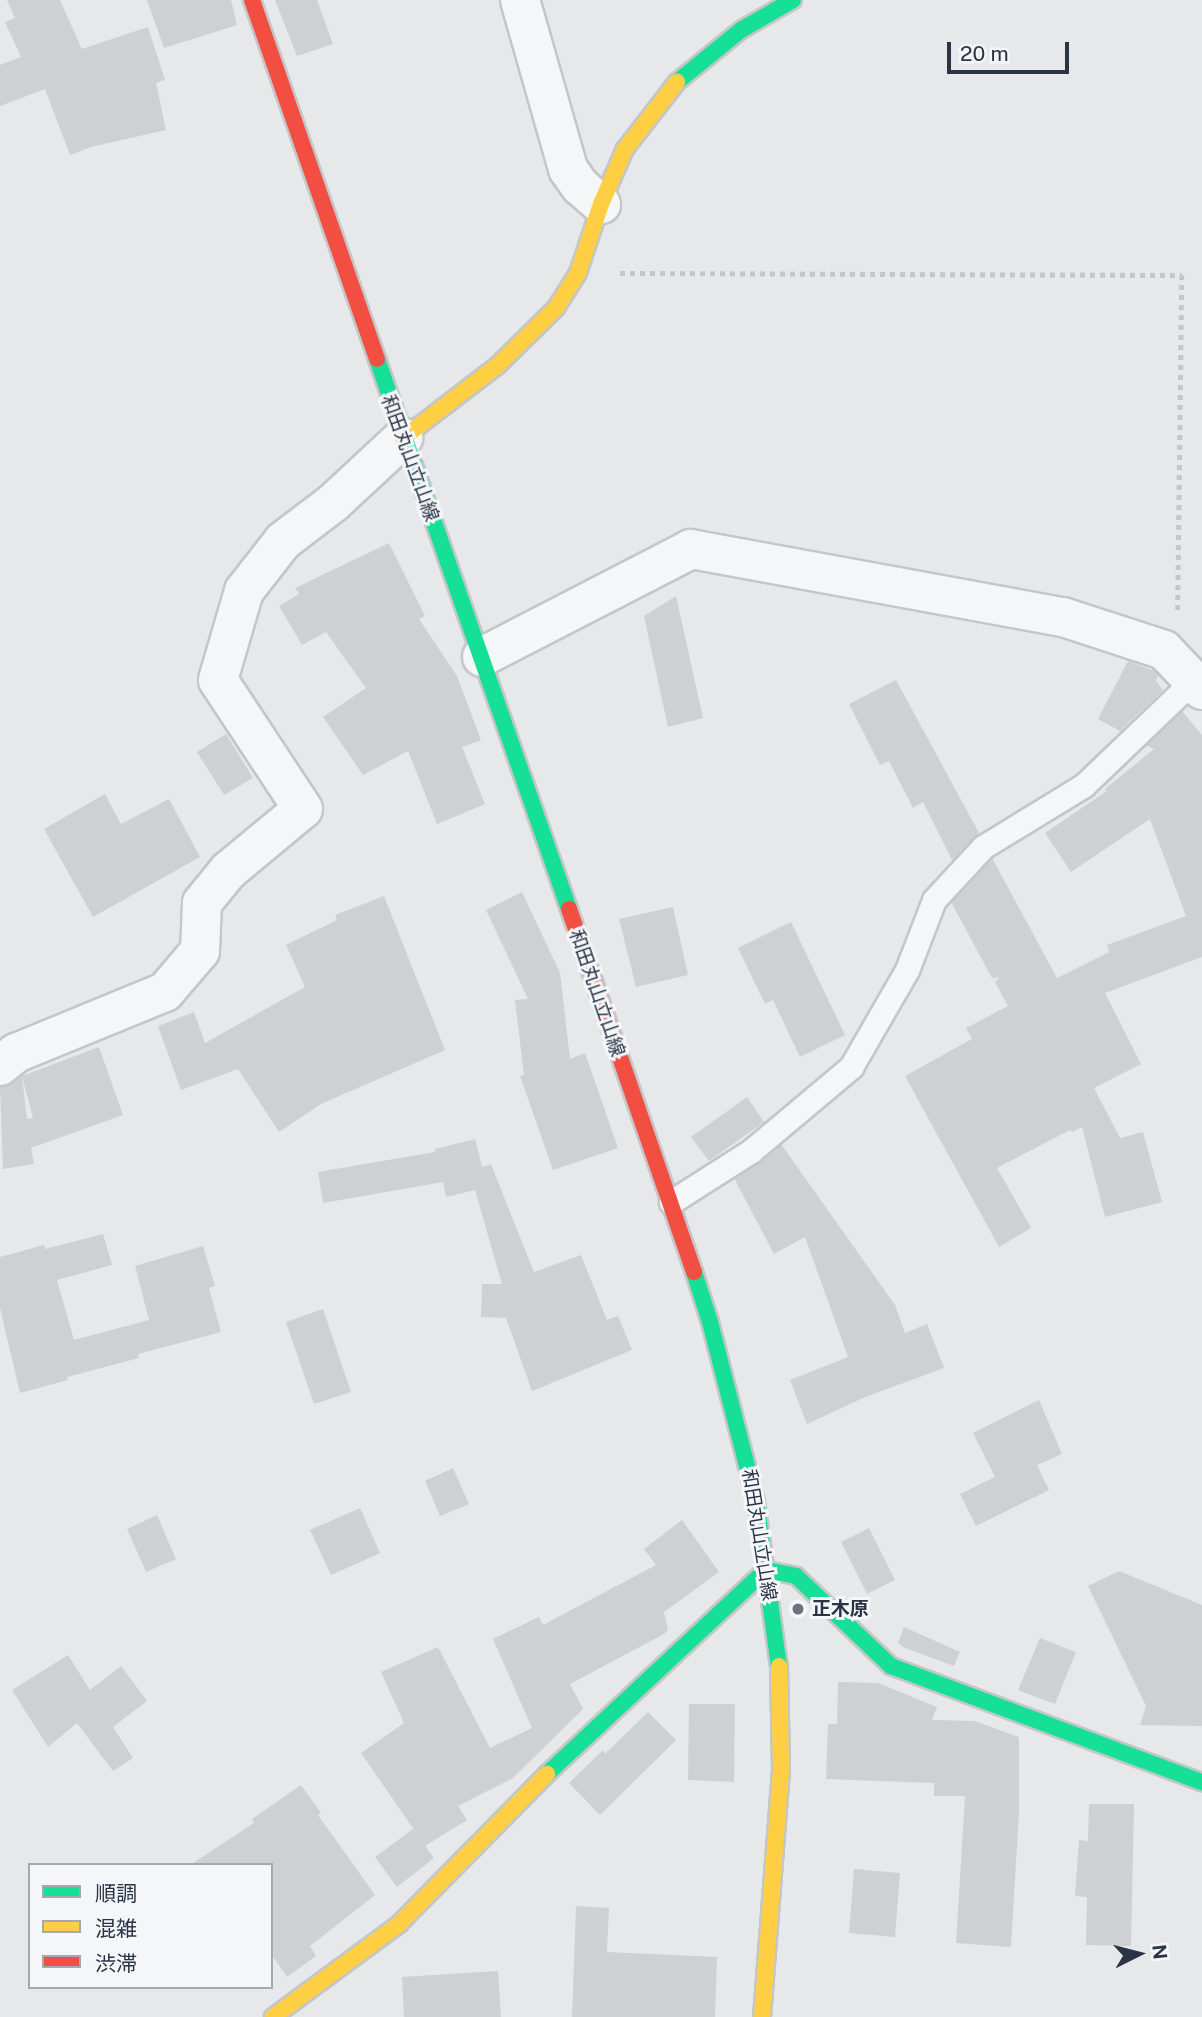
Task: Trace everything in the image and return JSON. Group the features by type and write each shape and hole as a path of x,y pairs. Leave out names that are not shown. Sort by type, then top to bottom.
{"main road":[{"name":"和田丸山立山線","path":"252,0 671,1202 710,1322 739,1429 756,1501 780,1676 780,1769 762,2017"},
{"path":"403,438 497,366 556,308 579,273 601,204 625,149 678,81 741,30 793,0"},
{"path":"273,2017 399,1924 576,1745 766,1570 796,1576 891,1666 1202,1783"}],"street":[{"path":"520,0 568,169 580,186 601,204"},
{"path":"0,1066 16,1053 165,992 200,951 202,902 228,871 303,808 218,680 244,591 283,541 333,503 403,438"},
{"path":"482,657 691,549 1063,617 1164,650 1192,678"}],"lane":[{"path":"671,1202 751,1151 851,1067 907,970 934,900 983,847 1084,785 1192,678"}],"path":[{"path":"579,273 1182,275 1192,678"}],"building":[{"path":"7,0 60,0 82,49 148,27 165,80 156,83 166,130 91,147 70,155 45,89 0,106 0,65 21,57 5,22 15,18"},
{"path":"147,0 231,0 237,25 164,48"},
{"path":"275,0 317,0 333,44 297,56"},
{"path":"389,543 425,616 419,619 457,676 481,740 462,747 485,804 437,824 408,751 363,775 323,717 366,688 326,632 302,645 279,606 299,594 295,588"},
{"path":"676,596 703,718 668,727 644,616"},
{"path":"1128,661 1154,671 1158,676 1156,681 1163,690 1120,731 1098,719"},
{"path":"896,680 979,833 952,860 923,802 913,808 889,761 880,765 849,704"},
{"path":"1182,711 1202,735 1202,957 1105,993 1141,1064 1094,1088 1120,1138 1143,1132 1162,1202 1105,1217 1082,1127 1072,1132 1070,1130 997,1168 1031,1228 999,1247 905,1076 972,1039 966,1028 1008,1006 995,982 1000,977 992,978 951,902 992,858 1057,978 1109,952 1107,945 1186,916 1150,819 1071,872 1045,833 1107,791 1105,789 1154,749 1146,745"},
{"path":"226,734 253,778 224,795 197,752"},
{"path":"105,794 121,824 169,799 200,857 93,917 44,829"},
{"path":"522,892 560,973 570,1059 585,1053 618,1148 553,1170 520,1076 524,1075 515,1000 528,999 486,910"},
{"path":"384,896 445,1050 321,1104 279,1132 238,1069 181,1090 158,1026 194,1012 205,1043 305,987 286,945 337,920 335,915"},
{"path":"673,907 688,975 636,987 619,919"},
{"path":"791,922 845,1035 800,1057 773,1000 765,1004 738,948"},
{"path":"99,1047 123,1115 31,1148 34,1164 3,1169 0,1087 22,1077 27,1119 33,1118 22,1076"},
{"path":"747,1097 764,1122 709,1161 691,1137"},
{"path":"475,1139 482,1167 491,1164 534,1272 581,1255 607,1320 618,1316 632,1350 532,1391 506,1318 481,1317 482,1284 502,1284 475,1190 446,1197 443,1182 323,1203 318,1172 435,1152 435,1149"},
{"path":"781,1144 895,1305 905,1333 927,1324 944,1368 863,1398 807,1424 790,1380 848,1357 805,1237 774,1254 734,1178"},
{"path":"103,1234 112,1265 57,1280 74,1340 149,1320 135,1266 203,1246 215,1286 209,1288 221,1332 138,1354 139,1358 20,1393 0,1308 0,1257 44,1245 45,1249"},
{"path":"323,1309 351,1392 314,1404 286,1322"},
{"path":"1039,1400 1062,1454 1037,1465 1049,1490 976,1526 960,1494 995,1477 973,1433"},
{"path":"453,1468 469,1504 440,1516 425,1481"},
{"path":"360,1508 380,1553 331,1575 310,1530"},
{"path":"157,1515 176,1559 146,1572 127,1529"},
{"path":"682,1520 719,1572 664,1612 668,1630 664,1634 570,1684 583,1709 513,1778 458,1806 467,1820 425,1846 434,1858 397,1887 375,1857 413,1829 424,1844 361,1753 404,1723 381,1672 438,1647 490,1748 532,1728 493,1639 539,1617 543,1625 656,1565 644,1549"},
{"path":"869,1528 895,1580 867,1594 841,1542"},
{"path":"1119,1571 1202,1605 1202,1726 1140,1725 1146,1706 1088,1586"},
{"path":"904,1627 960,1652 954,1666 903,1647 898,1643"},
{"path":"1040,1638 1076,1652 1055,1704 1018,1690"},
{"path":"68,1655 90,1690 121,1666 147,1701 113,1727 133,1758 113,1771 77,1723 48,1747 12,1690"},
{"path":"838,1682 878,1683 937,1707 932,1720 975,1721 1019,1737 1019,1812 1011,1947 956,1943 965,1796 934,1796 934,1783 826,1779 828,1724 837,1724"},
{"path":"689,1704 735,1704 734,1782 688,1780"},
{"path":"648,1712 676,1740 600,1815 569,1783 603,1750 605,1754"},
{"path":"301,1785 321,1813 318,1815 375,1895 310,1946 316,1956 287,1977 273,1957 273,1863 193,1863 254,1823 252,1819"},
{"path":"1089,1804 1134,1804 1131,1946 1086,1945 1087,1897 1075,1896 1079,1840 1088,1841"},
{"path":"854,1869 900,1873 895,1937 849,1933"},
{"path":"576,1906 609,1908 607,1952 717,1957 715,2017 572,2017"},
{"path":"498,1971 501,2017 404,2017 402,1977"}],"traffic: fast":[{"path":"677,82 741,30 793,0"},
{"path":"377,359 569,909"},
{"path":"694,1272 710,1322 756,1501 779,1666"},
{"path":"766,1570 796,1576 891,1666 1202,1782"},
{"path":"547,1774 766,1570"}],"traffic: slow":[{"path":"403,438 497,366 556,308 578,273 601,204 625,149 677,82"},
{"path":"762,2017 781,1769 779,1666"},
{"path":"273,2017 399,1924 547,1774"}],"traffic: jam":[{"path":"252,0 377,359"},
{"path":"569,909 694,1272"}],"place":[{"name":"正木原","path":"798,1609"}]}
